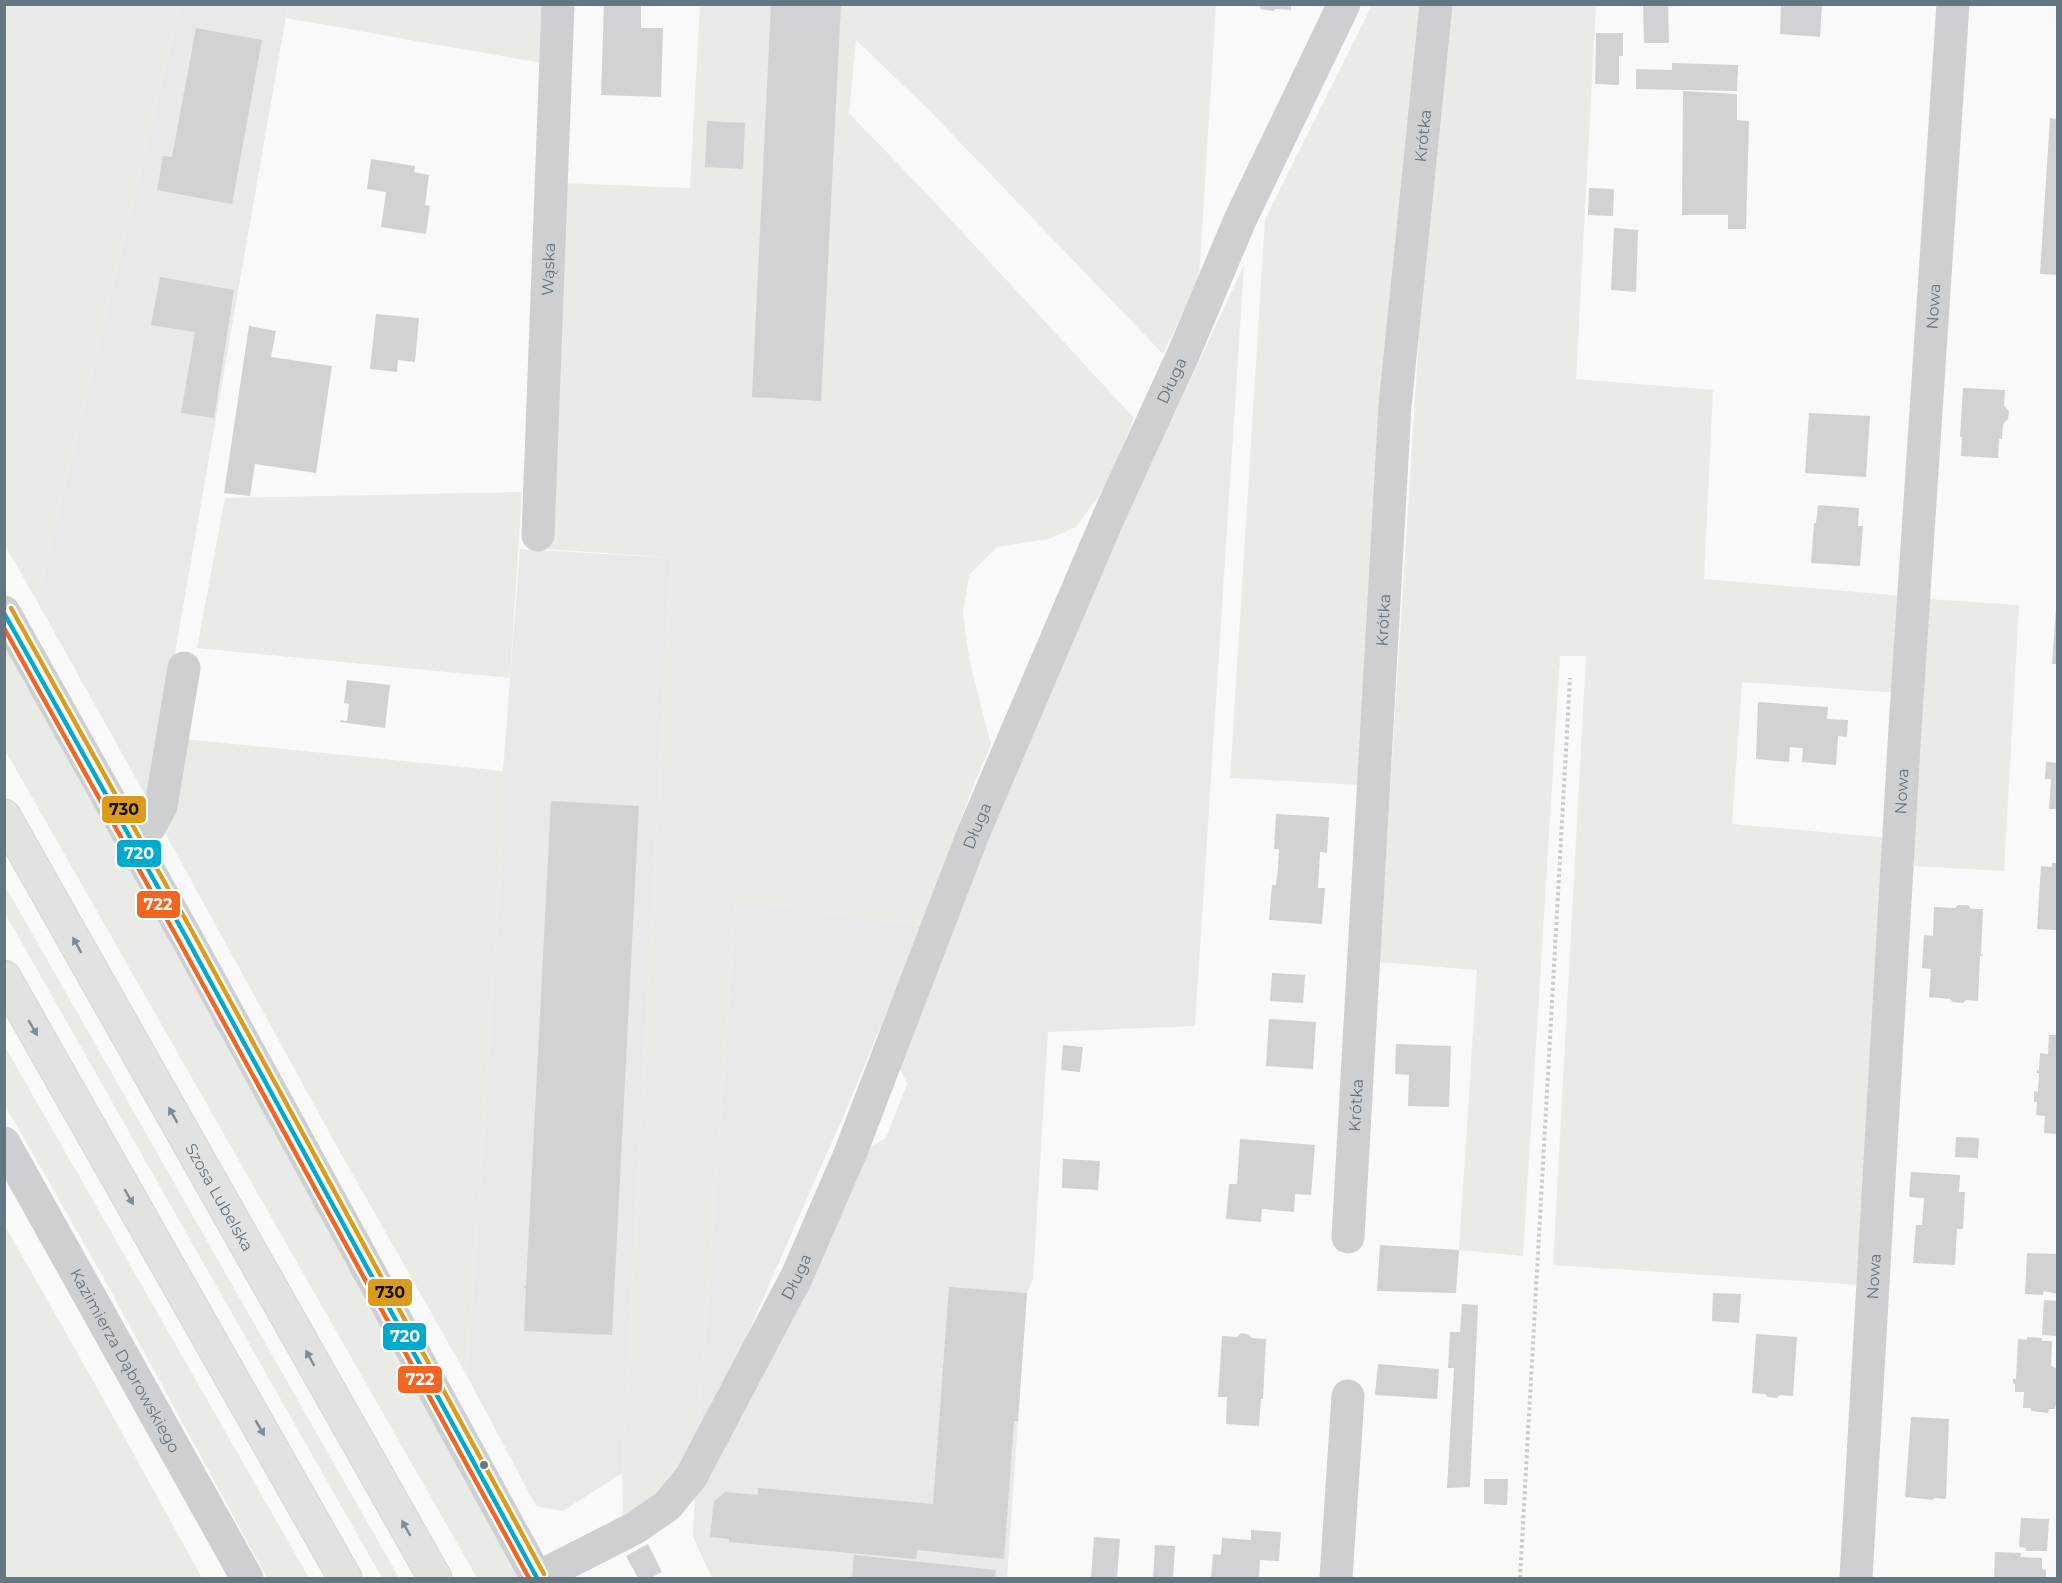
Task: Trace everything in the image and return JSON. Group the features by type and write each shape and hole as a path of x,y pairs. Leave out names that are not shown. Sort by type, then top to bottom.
{"highway":[{"name":"Szosa Lubelska","path":"4,816 435,1578"},
{"path":"4,977 345,1578"}],"street":[{"name":"Wąska","path":"538,535 558,4"},
{"name":"Długa","path":"537,1578 635,1528 667,1506 691,1477 796,1276 850,1154 973,834 1109,516 1183,356 1240,220 1344,4"},
{"name":"Krótka","path":"1348,1237 1395,406 1437,4"},
{"name":"Nowa","path":"1856,1578 1904,740 1953,4"},
{"path":"4,612 132,840 537,1578"},
{"path":"132,840 150,826 161,806 184,668"},
{"name":"Kazimierza Dąbrowskiego","path":"4,1143 247,1578"},
{"path":"1336,1578 1348,1396"}],"path":[{"path":"1520,1578 1570,678"}],"shaded area":[{"path":"4,5 180,5 37,601 5,545"},
{"path":"180,5 288,5 149,802 37,601"},
{"path":"288,5 544,5 542,63 286,18"},
{"path":"700,5 1216,5 1199,279 1163,354 928,109 856,40 849,113 1134,418 1108,483 1076,527 1049,539 997,547 969,575 963,613 969,658 991,745 975,781 922,926 736,900 697,1449 676,1481 623,1522 622,1473 671,558 548,549 562,183 690,188"},
{"path":"1372,5 1422,5 1362,785 1230,778 1265,219"},
{"path":"1448,5 1596,5 1576,379 1713,390 1704,579 1903,596 1897,693 1742,682 1732,824 1889,838 1863,1285 1553,1265 1586,656 1560,656 1523,1256 1459,1250 1477,970 1379,962 1436,70"},
{"path":"1244,265 1195,1026 1048,1032 1033,1279 1027,1293 1007,1578 712,1578 693,1537 695,1492 868,1148 886,1138 907,1084 897,1062 1059,661"},
{"path":"522,492 510,678 197,648 225,498"},
{"path":"520,549 671,558 622,1473 563,1511 536,1506 466,1374 503,832 503,771"},
{"path":"1928,599 2019,605 2004,871 1913,866"},
{"path":"4,646 526,1578 477,1578 5,750"},
{"path":"183,739 503,771 503,832 466,1374 340,1152 163,829"},
{"path":"4,884 399,1578 382,1578 5,913"},
{"path":"736,900 922,926 849,1103 697,1449"},
{"path":"4,1045 309,1578 267,1578 106,1282 5,1105"},
{"path":"5,1226 100,1393 202,1578 5,1578"}],"building":[{"path":"604,4 641,4 641,28 663,28 661,97 601,95"},
{"path":"771,4 841,4 821,401 752,397"},
{"path":"1251,4 1291,4 1291,10 1260,9 1261,7"},
{"path":"1643,4 1668,4 1669,43 1644,43"},
{"path":"1781,4 1822,4 1820,37 1780,34"},
{"path":"196,28 262,40 232,204 157,190 163,156 172,157"},
{"path":"1596,33 1623,33 1623,56 1619,56 1619,85 1595,84"},
{"path":"1672,63 1738,65 1737,91 1636,89 1636,69 1672,70"},
{"path":"1683,91 1737,94 1737,120 1749,121 1746,229 1728,229 1728,215 1682,215"},
{"path":"2050,118 2058,119 2058,275 2040,274"},
{"path":"707,121 745,123 743,169 705,167"},
{"path":"371,159 415,166 414,172 429,175 425,205 430,206 426,234 381,227 386,192 367,189"},
{"path":"1589,188 1614,189 1613,216 1588,215"},
{"path":"1614,228 1638,230 1636,292 1611,290"},
{"path":"160,277 234,290 214,418 181,413 195,332 151,325"},
{"path":"376,314 419,318 415,362 398,360 397,372 370,369"},
{"path":"249,326 276,331 271,357 332,366 316,473 255,464 250,496 224,493"},
{"path":"1963,388 2005,390 2004,406 2009,411 2008,419 2003,424 2002,439 1999,439 1998,458 1961,456"},
{"path":"1809,413 1870,416 1866,477 1805,473"},
{"path":"1818,505 1859,508 1858,526 1863,526 1860,566 1811,563 1814,523 1816,523"},
{"path":"2056,608 2058,608 2058,664 2052,664"},
{"path":"347,680 390,685 385,728 340,722 341,720 347,721 349,704 344,703"},
{"path":"1758,702 1828,707 1827,719 1848,720 1847,737 1838,736 1836,765 1802,762 1803,748 1790,747 1789,762 1756,759"},
{"path":"2046,762 2058,763 2058,809 2049,809 2051,779 2045,779"},
{"path":"551,801 639,806 612,1335 524,1331 526,1288 524,1288 526,1286"},
{"path":"1276,814 1329,817 1327,853 1320,852 1318,888 1325,888 1322,924 1269,920 1272,885 1276,885 1278,868 1279,849 1274,849"},
{"path":"2052,863 2058,863 2058,930 2037,929 2041,866 2052,867"},
{"path":"1958,905 1968,905 1971,909 1983,909 1981,954 1983,954 1980,956 1978,1001 1966,1000 1963,1003 1929,997 1931,969 1922,968 1924,935 1933,936 1934,907 1955,908"},
{"path":"1272,973 1305,975 1303,1003 1270,1001"},
{"path":"1269,1019 1316,1022 1313,1069 1266,1066"},
{"path":"2049,1035 2058,1035 2058,1134 2044,1133 2045,1116 2036,1115 2037,1102 2034,1102 2034,1091 2038,1092 2039,1073 2037,1070 2039,1070 2040,1053 2048,1054"},
{"path":"1396,1044 1451,1046 1449,1107 1408,1106 1409,1075 1395,1074"},
{"path":"1063,1045 1083,1047 1080,1072 1061,1070"},
{"path":"1956,1137 1979,1138 1978,1158 1955,1157"},
{"path":"1240,1139 1315,1145 1311,1195 1295,1194 1294,1212 1262,1209 1261,1222 1226,1219 1229,1184 1237,1184"},
{"path":"1063,1159 1100,1161 1098,1190 1062,1188"},
{"path":"1911,1172 1960,1175 1959,1192 1965,1192 1963,1229 1957,1229 1955,1265 1913,1263 1916,1225 1922,1225 1924,1198 1909,1197"},
{"path":"1380,1245 1459,1250 1456,1293 1377,1291"},
{"path":"2027,1253 2058,1254 2058,1294 2044,1291 2043,1295 2025,1294"},
{"path":"949,1287 1027,1293 1018,1421 1014,1421 1004,1559 917,1550 916,1559 729,1542 729,1539 710,1537 714,1501 725,1492 758,1495 758,1488 933,1504"},
{"path":"1713,1293 1741,1294 1739,1323 1712,1321"},
{"path":"2044,1300 2058,1301 2058,1336 2042,1335"},
{"path":"1462,1304 1478,1305 1470,1487 1447,1488 1454,1368 1448,1368 1450,1332 1460,1332"},
{"path":"1241,1333 1252,1338 1266,1339 1263,1399 1261,1399 1259,1426 1226,1424 1227,1397 1218,1397 1222,1336 1237,1337"},
{"path":"1756,1334 1797,1337 1793,1396 1780,1395 1777,1398 1752,1393"},
{"path":"2027,1337 2052,1341 2051,1366 2058,1369 2058,1394 2055,1409 2049,1409 2048,1413 2023,1408 2024,1392 2015,1392 2013,1379 2016,1379 2018,1339 2027,1340"},
{"path":"1378,1364 1439,1369 1437,1399 1375,1395"},
{"path":"1911,1417 1949,1419 1946,1499 1905,1497"},
{"path":"1484,1479 1508,1479 1507,1505 1484,1504"},
{"path":"2021,1518 2049,1519 2047,1551 2026,1551 2026,1548 2019,1547"},
{"path":"1251,1530 1281,1532 1279,1561 1260,1560 1259,1578 1211,1578 1213,1554 1221,1555 1222,1538 1251,1540"},
{"path":"1094,1537 1120,1539 1117,1578 1091,1578"},
{"path":"648,1544 662,1572 650,1578 638,1578 626,1556"},
{"path":"1155,1545 1175,1546 1173,1578 1153,1578"},
{"path":"1995,1552 2021,1553 2020,1557 2042,1558 2042,1569 2046,1570 2046,1578 1994,1578"},
{"path":"854,1555 996,1570 995,1578 852,1578"}],"transit line":[{"name":"730","path":"11,608 193,933 544,1574"},
{"name":"720","path":"4,613 186,937 537,1578"},
{"name":"722","path":"4,628 529,1578"}]}
